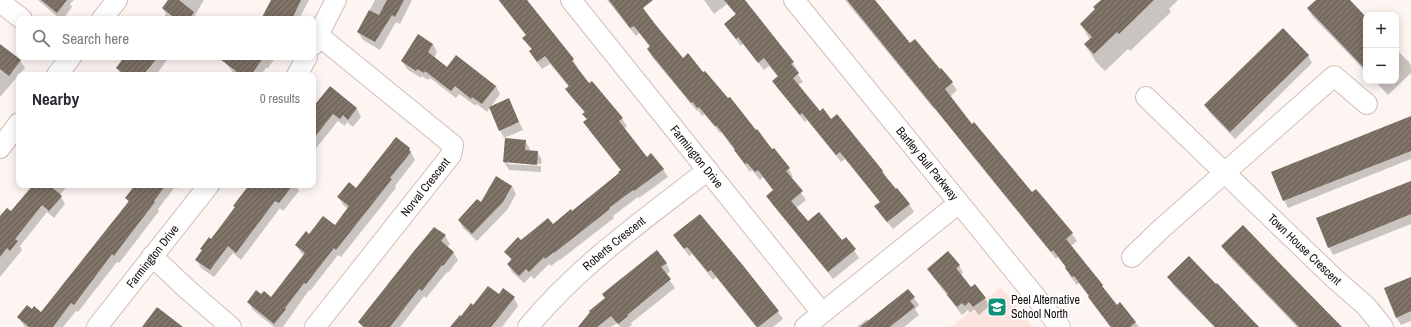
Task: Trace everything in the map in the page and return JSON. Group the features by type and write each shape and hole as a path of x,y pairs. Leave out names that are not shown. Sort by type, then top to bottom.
{"street":[{"path":"104,16 117,0"},
{"path":"316,40 336,0"},
{"name":"Farmington Drive","path":"571,0 822,313"},
{"name":"Bartley Bull Parkway","path":"794,0 1060,327"},
{"path":"0,2 18,16"},
{"name":"Norval Crescent","path":"316,40 454,145 451,155 316,327"},
{"path":"59,72 69,60"},
{"path":"299,72 305,60"},
{"path":"1132,257 1161,229 1334,76 1367,104"},
{"name":"Town House Crescent","path":"1146,97 1366,306 1383,327"},
{"path":"0,148 16,128"},
{"name":"Roberts Crescent","path":"528,327 545,307 593,261 708,170"},
{"name":"Farmington Drive","path":"97,327 207,188"},
{"path":"805,327 959,203"},
{"path":"152,256 188,290 231,327"}],"shaded area":[{"name":"Peel Alternative School North","path":"1001,287 1033,327 951,327"}],"building":[{"path":"41,0 67,0 57,13"},
{"path":"168,0 179,0 194,12 192,16 172,16 162,8"},
{"path":"271,0 301,0 293,16 263,16"},
{"path":"387,0 404,0 395,17 392,15 375,42 357,32 369,10 379,15"},
{"path":"499,0 527,0 574,59 572,61 589,83 592,81 623,118 619,121 647,157 651,153 664,169 609,208 610,209 554,253 545,259 544,257 529,272 526,269 519,276 507,264 512,259 504,252 518,237 521,240 548,218 553,224 571,209 572,211 621,170 583,122 587,119 582,114 585,112 565,89 569,86 545,56 537,62 529,51 532,49 522,38 526,35"},
{"path":"609,0 653,0 643,8 655,24 683,58 688,53 703,72 705,71 728,98 730,97 772,149 774,148 790,168 786,171 803,191 791,201 808,221 819,212 842,240 846,237 856,249 828,272 766,196 773,190 758,170 755,172 747,163 745,164 717,126 715,126 699,107 697,108 693,102 691,103 647,49 650,46 634,26 630,28"},
{"path":"724,0 745,0 794,62 791,64 799,73 793,78 820,111 823,108 831,119 837,114 883,171 882,172 910,204 887,222 874,206 880,202 840,152 836,155 802,113 800,115 772,81 778,76 764,58 758,63 738,37 736,39 724,24 736,14"},
{"path":"847,0 875,0 910,43 915,39 953,82 945,89 972,124 974,122 1032,192 1036,189 1073,233 1066,239 1117,305 1120,302 1136,322 1130,327 1111,327 1074,276 1072,277 1053,250 1051,252"},
{"path":"1101,0 1154,0 1119,34 1117,32 1094,54 1084,44 1092,37 1080,24 1095,9 1093,7"},
{"path":"1316,0 1350,0 1363,14 1363,67 1307,8"},
{"path":"1283,28 1309,55 1230,132 1204,105"},
{"path":"418,34 433,44 428,52 447,67 456,55 496,86 482,104 472,97 471,99 455,86 451,91 425,71 424,73 417,69 416,71 401,61"},
{"path":"0,44 16,56 16,60 21,60 9,76 0,69"},
{"path":"122,60 156,60 146,72 121,72 116,68"},
{"path":"221,60 262,60 253,72 235,72 236,71"},
{"path":"330,86 357,108 348,120 343,115 340,119 333,114 316,135 316,103"},
{"path":"509,98 519,122 499,131 489,107"},
{"path":"1411,116 1411,151 1283,201 1271,172"},
{"path":"396,137 410,148 409,150 411,152 390,178 392,179 336,250 334,248 306,284 304,283 274,324 247,302 256,290 261,294 264,291 271,297 305,253 295,245 306,231 309,234 323,216 335,225 349,206 337,197 349,182 356,188"},
{"path":"505,138 526,140 525,150 538,151 537,165 503,162"},
{"path":"496,176 512,186 503,202 472,234 458,220 477,199 481,202"},
{"path":"1411,181 1411,214 1328,248 1316,218"},
{"path":"30,188 53,188 62,196 49,211 42,205 15,239 18,241 10,251 7,248 0,257 0,216 7,208 11,211"},
{"path":"133,188 164,188 154,201 155,202 114,256 112,254 74,305 71,303 53,327 29,327 17,317 27,305 32,309 34,306 41,312 129,201 125,198"},
{"path":"247,188 291,188 279,203 275,201 236,253 228,246 210,270 195,260 202,250 200,249 209,237 211,239 235,207 233,206"},
{"path":"700,214 779,311 758,327 711,270 708,272 687,247 684,249 673,235"},
{"path":"1243,225 1342,327 1299,327 1221,246"},
{"path":"434,227 446,235 441,241 454,252 422,291 419,289 390,327 364,327 358,322"},
{"path":"657,250 667,263 661,267 671,279 618,324 611,316 597,327 578,327 590,312 589,311 605,298 602,294"},
{"path":"948,251 960,265 956,268 971,287 975,284 986,298 973,307 969,302 965,306 962,303 957,307 927,269"},
{"path":"1189,256 1259,327 1215,327 1167,277"},
{"path":"1411,277 1411,311 1396,318 1384,288"},
{"path":"488,286 499,294 503,288 515,297 491,327 450,327 471,303 473,305"},
{"path":"908,289 915,297 910,301 915,307 890,327 860,327"},
{"path":"157,307 183,327 142,327"}],"place":[{"name":"Peel Alternative School North","path":"997,307"}]}
